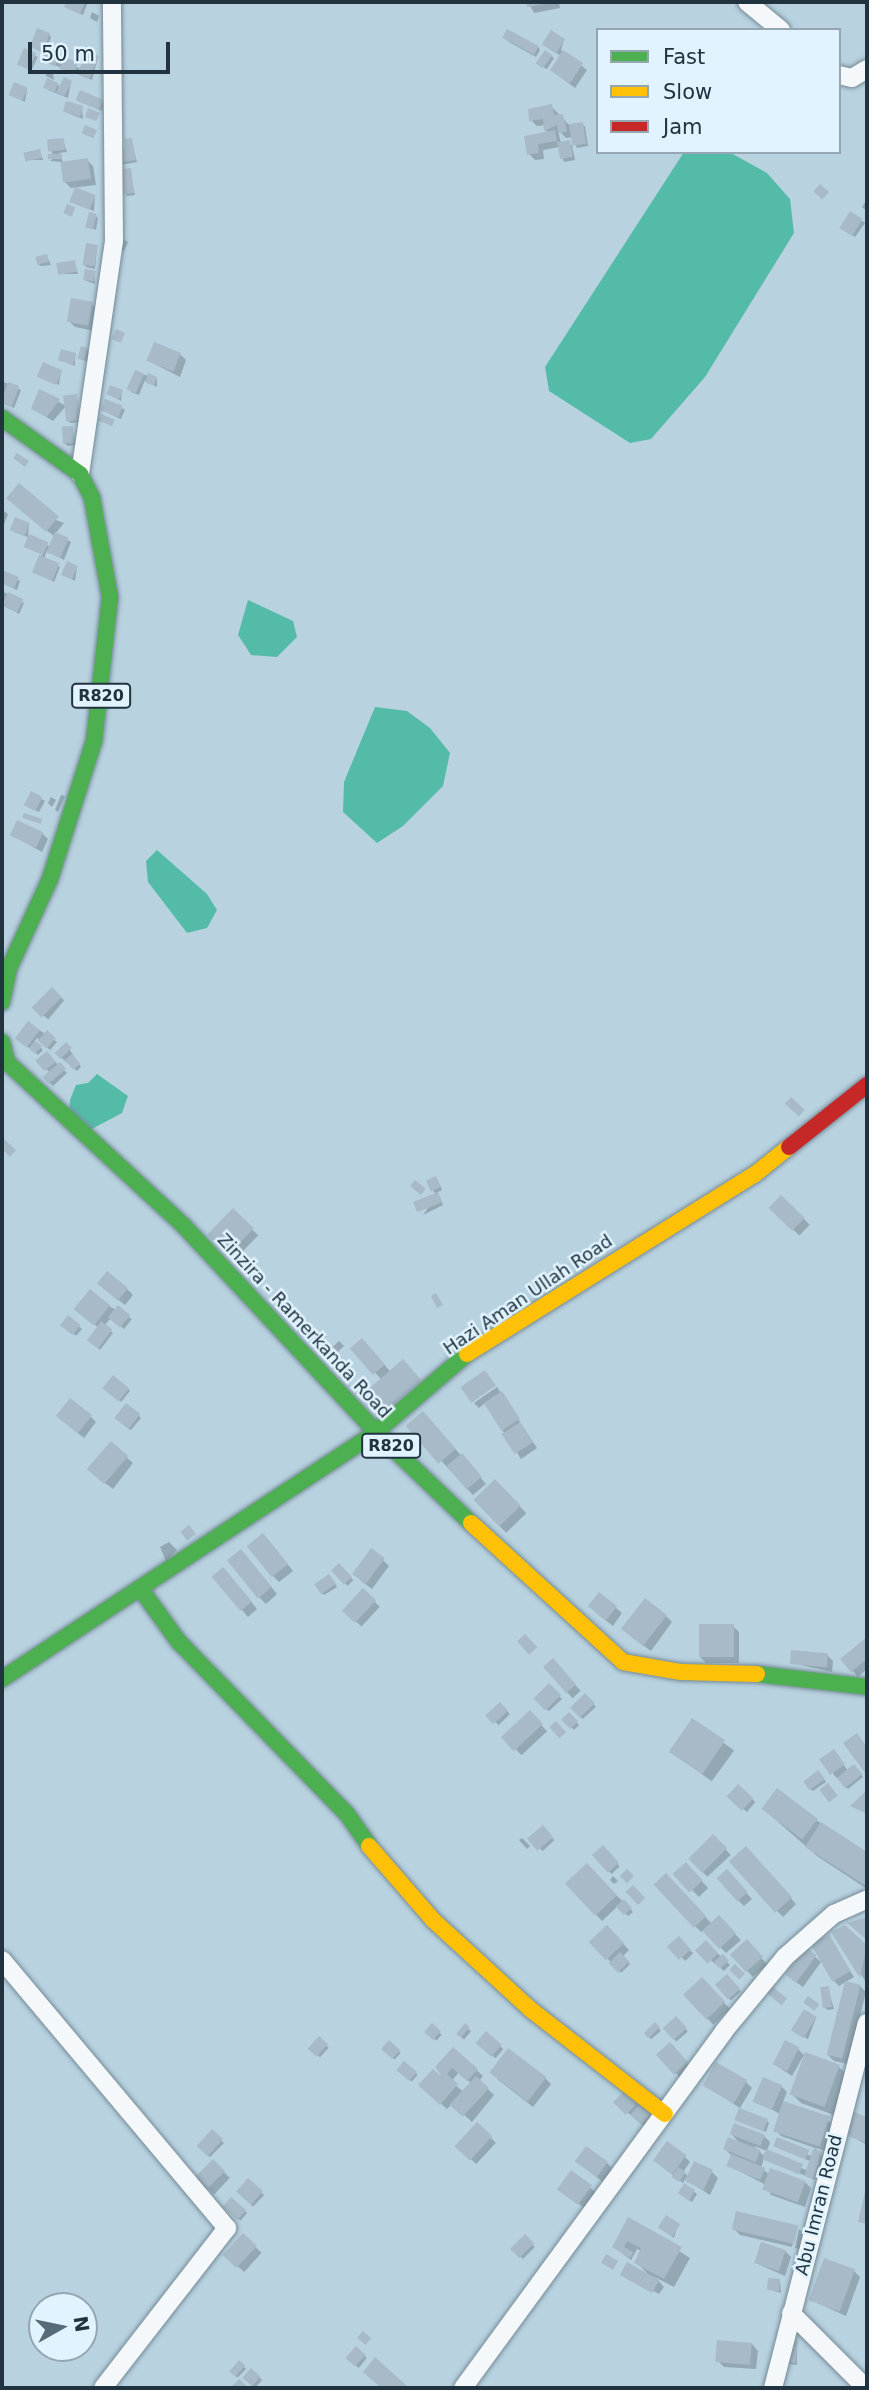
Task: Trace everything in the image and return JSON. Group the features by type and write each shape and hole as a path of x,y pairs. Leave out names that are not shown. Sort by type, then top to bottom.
{"street":[{"path":"2,418 80,474 114,241 112,2"},
{"path":"747,2 779,28"},
{"path":"841,75 852,78 867,69"},
{"name":"R820","path":"2,1002 9,968 50,879 70,823 94,741 103,687 110,597 92,498 80,474"},
{"name":"Zinzira - Ramerkanda Road","path":"2,1042 7,1062 183,1225 376,1432 623,1662 681,1672 726,1671 867,1686"},
{"name":"Hazi Aman Ullah Road","path":"2,1679 376,1432 470,1352 754,1175 867,1085"},
{"path":"140,1588 179,1642 347,1814 383,1866 433,1920 530,2009 665,2114"},
{"path":"463,2388 724,2031 785,1957 834,1914 867,1899"},
{"path":"2,1960 227,2228 103,2388"},
{"name":"Abu Imran Road","path":"773,2388 867,2023"},
{"path":"791,2313 866,2388"}],"shaded area":[{"path":"683,154 733,154 767,173 790,199 794,233 705,377 651,439 630,443 549,391 545,367"},
{"path":"248,600 293,621 297,637 277,657 251,655 238,635"},
{"path":"375,707 407,711 430,728 450,753 443,786 403,826 377,843 343,812 344,782"},
{"path":"157,850 207,894 217,910 207,928 187,933 148,882 146,861"},
{"path":"97,1074 128,1096 122,1113 88,1131 69,1116 70,1100 76,1085 88,1083"}],"building":[{"path":"66,2 85,2 80,14 64,7"},
{"path":"526,2 550,2 550,3 527,7"},
{"path":"37,28 50,33 43,52 30,47"},
{"path":"507,29 539,46 534,55 502,38"},
{"path":"551,30 565,39 556,54 542,44"},
{"path":"24,48 36,53 29,70 17,65"},
{"path":"545,50 552,55 543,68 536,63"},
{"path":"563,50 583,63 570,83 550,70"},
{"path":"44,51 59,57 55,66 40,60"},
{"path":"87,51 99,56 89,79 77,74"},
{"path":"64,57 78,62 74,74 60,69"},
{"path":"64,77 72,81 64,96 56,92"},
{"path":"47,78 58,83 55,92 43,88"},
{"path":"14,82 28,88 22,101 9,95"},
{"path":"80,90 103,100 99,110 76,100"},
{"path":"66,101 83,106 80,117 63,112"},
{"path":"552,104 554,115 563,114 567,132 558,133 557,125 544,131 543,119 529,121 528,109"},
{"path":"88,108 100,113 96,121 85,117"},
{"path":"583,122 586,144 572,146 569,124"},
{"path":"85,125 97,130 93,138 81,133"},
{"path":"555,130 557,141 538,144 539,153 527,155 524,136"},
{"path":"64,138 65,150 48,151 47,139"},
{"path":"132,138 136,160 116,163 114,151 125,149 124,139"},
{"path":"570,140 573,157 560,159 557,142"},
{"path":"40,149 42,158 25,162 23,153"},
{"path":"48,154 62,154 62,159 48,159"},
{"path":"88,158 91,179 63,183 60,162"},
{"path":"131,168 134,193 123,194 120,169"},
{"path":"820,184 829,192 822,199 813,191"},
{"path":"75,187 96,195 90,210 69,202"},
{"path":"67,204 75,207 72,217 63,213"},
{"path":"850,211 863,219 852,236 839,228"},
{"path":"89,212 97,214 93,229 85,228"},
{"path":"86,243 98,245 94,267 83,265"},
{"path":"47,254 49,262 37,265 35,257"},
{"path":"75,260 77,272 58,275 56,263"},
{"path":"85,269 96,271 94,282 83,280"},
{"path":"71,298 93,302 88,325 67,322"},
{"path":"116,329 125,333 121,343 112,339"},
{"path":"154,342 181,353 173,371 147,361"},
{"path":"81,346 88,348 84,360 77,358"},
{"path":"61,349 76,353 73,365 58,361"},
{"path":"43,362 62,370 56,385 37,377"},
{"path":"135,370 144,374 136,393 126,389"},
{"path":"148,373 157,377 154,386 145,382"},
{"path":"8,382 19,386 12,407 2,403"},
{"path":"110,385 123,390 119,399 106,394"},
{"path":"39,389 60,399 47,417 31,409"},
{"path":"77,394 80,420 66,422 63,396"},
{"path":"105,399 123,406 118,417 101,410"},
{"path":"101,414 115,420 112,426 98,420"},
{"path":"73,426 74,443 63,444 62,427"},
{"path":"17,453 29,461 25,467 13,458"},
{"path":"19,483 59,516 46,532 6,498"},
{"path":"15,517 30,523 25,536 10,530"},
{"path":"55,532 69,538 60,558 46,552"},
{"path":"29,534 48,542 43,555 24,547"},
{"path":"39,555 59,563 52,581 32,573"},
{"path":"67,561 78,566 72,580 61,575"},
{"path":"2,570 19,577 14,588 2,583"},
{"path":"8,592 23,599 17,613 2,606"},
{"path":"31,791 43,797 35,811 24,805"},
{"path":"24,813 42,819 41,824 22,818"},
{"path":"17,820 43,832 36,848 10,835"},
{"path":"52,987 62,997 41,1017 31,1008"},
{"path":"28,1021 40,1030 27,1048 15,1039"},
{"path":"47,1030 56,1038 47,1048 38,1040"},
{"path":"35,1041 42,1046 35,1054 29,1048"},
{"path":"66,1042 72,1048 60,1059 55,1053"},
{"path":"47,1051 56,1062 44,1071 35,1060"},
{"path":"72,1054 80,1064 73,1070 65,1060"},
{"path":"60,1062 66,1069 49,1084 43,1077"},
{"path":"791,1097 805,1110 799,1117 785,1104"},
{"path":"2,1137 16,1150 10,1157 2,1149"},
{"path":"436,1176 441,1187 431,1191 426,1180"},
{"path":"415,1180 426,1189 421,1195 410,1186"},
{"path":"438,1192 442,1202 417,1212 413,1202"},
{"path":"781,1195 805,1218 792,1231 768,1208"},
{"path":"233,1208 254,1228 228,1255 207,1235"},
{"path":"107,1271 128,1288 118,1300 97,1283"},
{"path":"90,1289 110,1305 94,1326 74,1309"},
{"path":"436,1293 443,1305 437,1308 431,1296"},
{"path":"118,1305 130,1315 120,1328 108,1317"},
{"path":"68,1315 81,1325 73,1335 60,1325"},
{"path":"101,1321 112,1329 98,1349 87,1340"},
{"path":"362,1338 385,1364 373,1375 350,1348"},
{"path":"403,1359 421,1380 384,1412 366,1391"},
{"path":"485,1370 496,1386 471,1403 460,1387"},
{"path":"113,1375 129,1388 119,1401 102,1388"},
{"path":"502,1391 520,1419 502,1431 484,1403"},
{"path":"70,1398 92,1415 78,1433 56,1416"},
{"path":"126,1403 140,1414 128,1429 114,1418"},
{"path":"423,1411 456,1449 438,1464 406,1426"},
{"path":"520,1422 533,1442 515,1454 502,1434"},
{"path":"111,1441 128,1456 104,1484 87,1469"},
{"path":"462,1453 482,1477 467,1490 447,1466"},
{"path":"495,1479 521,1506 499,1526 473,1500"},
{"path":"189,1525 196,1534 187,1540 180,1532"},
{"path":"263,1533 288,1564 272,1577 247,1546"},
{"path":"371,1548 385,1558 366,1584 352,1574"},
{"path":"241,1549 272,1587 258,1598 227,1560"},
{"path":"339,1563 352,1577 344,1584 331,1571"},
{"path":"223,1567 252,1601 240,1611 212,1577"},
{"path":"329,1574 336,1584 321,1594 314,1584"},
{"path":"363,1588 376,1600 355,1623 342,1611"},
{"path":"599,1592 617,1606 606,1620 588,1606"},
{"path":"645,1598 667,1615 643,1646 621,1629"},
{"path":"699,1624 734,1624 734,1657 699,1657"},
{"path":"525,1634 537,1647 529,1655 517,1642"},
{"path":"867,1637 867,1659 851,1672 840,1659"},
{"path":"791,1650 828,1653 827,1667 790,1664"},
{"path":"553,1658 576,1684 566,1693 543,1667"},
{"path":"549,1683 561,1695 545,1711 533,1699"},
{"path":"585,1693 595,1703 580,1718 570,1708"},
{"path":"500,1702 508,1711 493,1724 485,1715"},
{"path":"530,1710 543,1724 514,1751 501,1737"},
{"path":"569,1712 578,1721 570,1729 561,1720"},
{"path":"692,1718 725,1740 702,1774 669,1752"},
{"path":"556,1721 566,1732 559,1738 549,1727"},
{"path":"857,1733 867,1747 865,1773 843,1743"},
{"path":"834,1749 845,1765 830,1775 819,1759"},
{"path":"854,1764 862,1774 845,1788 837,1778"},
{"path":"818,1770 825,1779 810,1790 803,1782"},
{"path":"828,1783 838,1796 829,1802 819,1790"},
{"path":"738,1784 753,1798 742,1811 726,1796"},
{"path":"777,1788 818,1819 802,1839 761,1809"},
{"path":"867,1790 867,1814 850,1806"},
{"path":"821,1822 867,1852 866,1886 805,1847"},
{"path":"543,1825 553,1837 537,1851 527,1838"},
{"path":"713,1834 727,1848 702,1873 688,1859"},
{"path":"603,1845 619,1863 608,1873 592,1855"},
{"path":"746,1846 792,1897 775,1913 729,1861"},
{"path":"686,1862 703,1881 689,1893 673,1874"},
{"path":"587,1863 617,1895 595,1916 565,1883"},
{"path":"627,1869 634,1876 627,1883 620,1876"},
{"path":"727,1869 748,1892 737,1901 717,1878"},
{"path":"666,1873 706,1916 694,1928 654,1885"},
{"path":"633,1885 645,1898 638,1905 626,1892"},
{"path":"624,1899 632,1908 624,1915 616,1906"},
{"path":"719,1915 736,1933 719,1949 702,1931"},
{"path":"867,1918 867,1940 847,1923"},
{"path":"607,1925 624,1943 606,1960 589,1942"},
{"path":"845,1925 867,1945 860,1978 831,1932"},
{"path":"829,1934 850,1971 832,1982 811,1945"},
{"path":"679,1936 691,1950 679,1960 667,1946"},
{"path":"747,1939 763,1957 746,1972 730,1954"},
{"path":"706,1940 718,1953 707,1963 695,1950"},
{"path":"805,1947 816,1955 796,1983 785,1975"},
{"path":"620,1952 629,1961 618,1973 609,1963"},
{"path":"723,1954 729,1961 720,1969 714,1962"},
{"path":"735,1964 745,1974 739,1980 729,1970"},
{"path":"727,1974 740,1989 728,2000 715,1984"},
{"path":"702,1977 725,2002 706,2020 683,1995"},
{"path":"845,1981 861,1985 842,2059 827,2055"},
{"path":"769,1984 787,1998 782,2005 763,1991"},
{"path":"829,1986 832,2007 823,2008 820,1987"},
{"path":"808,1996 819,2004 815,2011 803,2002"},
{"path":"804,2009 817,2017 803,2038 791,2030"},
{"path":"676,2016 687,2028 674,2040 663,2028"},
{"path":"655,2022 660,2027 649,2038 644,2033"},
{"path":"432,2023 441,2031 433,2040 424,2032"},
{"path":"465,2023 470,2027 461,2038 456,2034"},
{"path":"486,2031 502,2045 491,2057 476,2043"},
{"path":"319,2036 328,2044 317,2057 308,2049"},
{"path":"389,2040 400,2050 392,2059 381,2049"},
{"path":"785,2040 799,2047 787,2071 773,2064"},
{"path":"670,2042 688,2062 674,2075 656,2055"},
{"path":"453,2047 478,2069 467,2081 452,2068 447,2074 458,2084 440,2105 418,2085 433,2069 444,2079 435,2067"},
{"path":"508,2048 546,2077 528,2102 489,2073"},
{"path":"805,2052 840,2065 824,2107 790,2094"},
{"path":"404,2061 417,2072 409,2081 396,2070"},
{"path":"716,2062 747,2080 734,2103 702,2085"},
{"path":"476,2076 489,2088 463,2117 449,2105"},
{"path":"763,2077 782,2085 772,2110 752,2102"},
{"path":"627,2088 640,2101 626,2115 613,2102"},
{"path":"783,2101 830,2116 820,2147 773,2131"},
{"path":"641,2103 652,2113 641,2125 630,2115"},
{"path":"739,2108 768,2119 763,2131 734,2120"},
{"path":"854,2112 867,2117 867,2143 845,2135"},
{"path":"477,2122 492,2136 470,2160 454,2146"},
{"path":"734,2123 765,2135 761,2146 730,2134"},
{"path":"212,2129 223,2139 208,2156 197,2146"},
{"path":"728,2137 760,2150 756,2162 723,2149"},
{"path":"777,2137 809,2150 806,2159 773,2146"},
{"path":"667,2141 686,2155 672,2175 653,2160"},
{"path":"586,2146 608,2162 597,2177 575,2161"},
{"path":"766,2149 803,2164 799,2174 762,2159"},
{"path":"813,2149 822,2152 813,2178 804,2176"},
{"path":"731,2154 765,2168 760,2180 726,2166"},
{"path":"213,2159 225,2171 206,2190 194,2178"},
{"path":"694,2161 713,2170 704,2190 685,2181"},
{"path":"678,2167 686,2172 679,2182 672,2177"},
{"path":"770,2168 806,2181 798,2203 762,2190"},
{"path":"571,2170 592,2185 578,2205 557,2189"},
{"path":"248,2178 263,2191 251,2205 236,2192"},
{"path":"684,2183 695,2190 689,2201 678,2193"},
{"path":"867,2187 867,2224 858,2222"},
{"path":"231,2197 246,2210 238,2220 222,2207"},
{"path":"736,2211 798,2225 794,2244 732,2230"},
{"path":"666,2215 680,2224 672,2237 658,2228"},
{"path":"628,2217 682,2247 664,2279 634,2263 641,2248 627,2241 624,2247 633,2252 630,2258 612,2247"},
{"path":"243,2233 257,2246 236,2268 223,2255"},
{"path":"525,2234 534,2243 519,2258 510,2249"},
{"path":"761,2242 786,2250 779,2271 754,2263"},
{"path":"606,2254 618,2261 613,2270 601,2263"},
{"path":"824,2258 855,2269 840,2312 809,2300"},
{"path":"627,2262 659,2280 652,2293 620,2275"},
{"path":"768,2278 780,2279 779,2291 767,2290"},
{"path":"363,2331 371,2338 365,2345 357,2338"},
{"path":"788,2339 798,2340 796,2363 786,2362"},
{"path":"717,2340 752,2343 750,2365 715,2362"},
{"path":"356,2346 366,2355 355,2367 345,2358"},
{"path":"375,2357 407,2386 381,2388 363,2372"},
{"path":"239,2360 245,2365 235,2377 229,2371"},
{"path":"251,2368 261,2377 252,2386 242,2378"},
{"path":"239,2379 249,2388 230,2388"}],"traffic: fast":[{"path":"2,418 80,474 92,498 110,597 94,741 50,879 9,968 2,1002"},
{"path":"2,1042 7,1062 183,1225 376,1432 471,1523"},
{"path":"2,1679 376,1432 467,1354"},
{"path":"140,1588 179,1642 347,1814 369,1846"},
{"path":"757,1674 867,1687"}],"traffic: slow":[{"path":"467,1354 754,1175 789,1147"},
{"path":"471,1523 623,1662 681,1672 757,1674"},
{"path":"369,1846 433,1920 530,2009 665,2114"}],"traffic: jam":[{"path":"789,1147 867,1085"}]}
